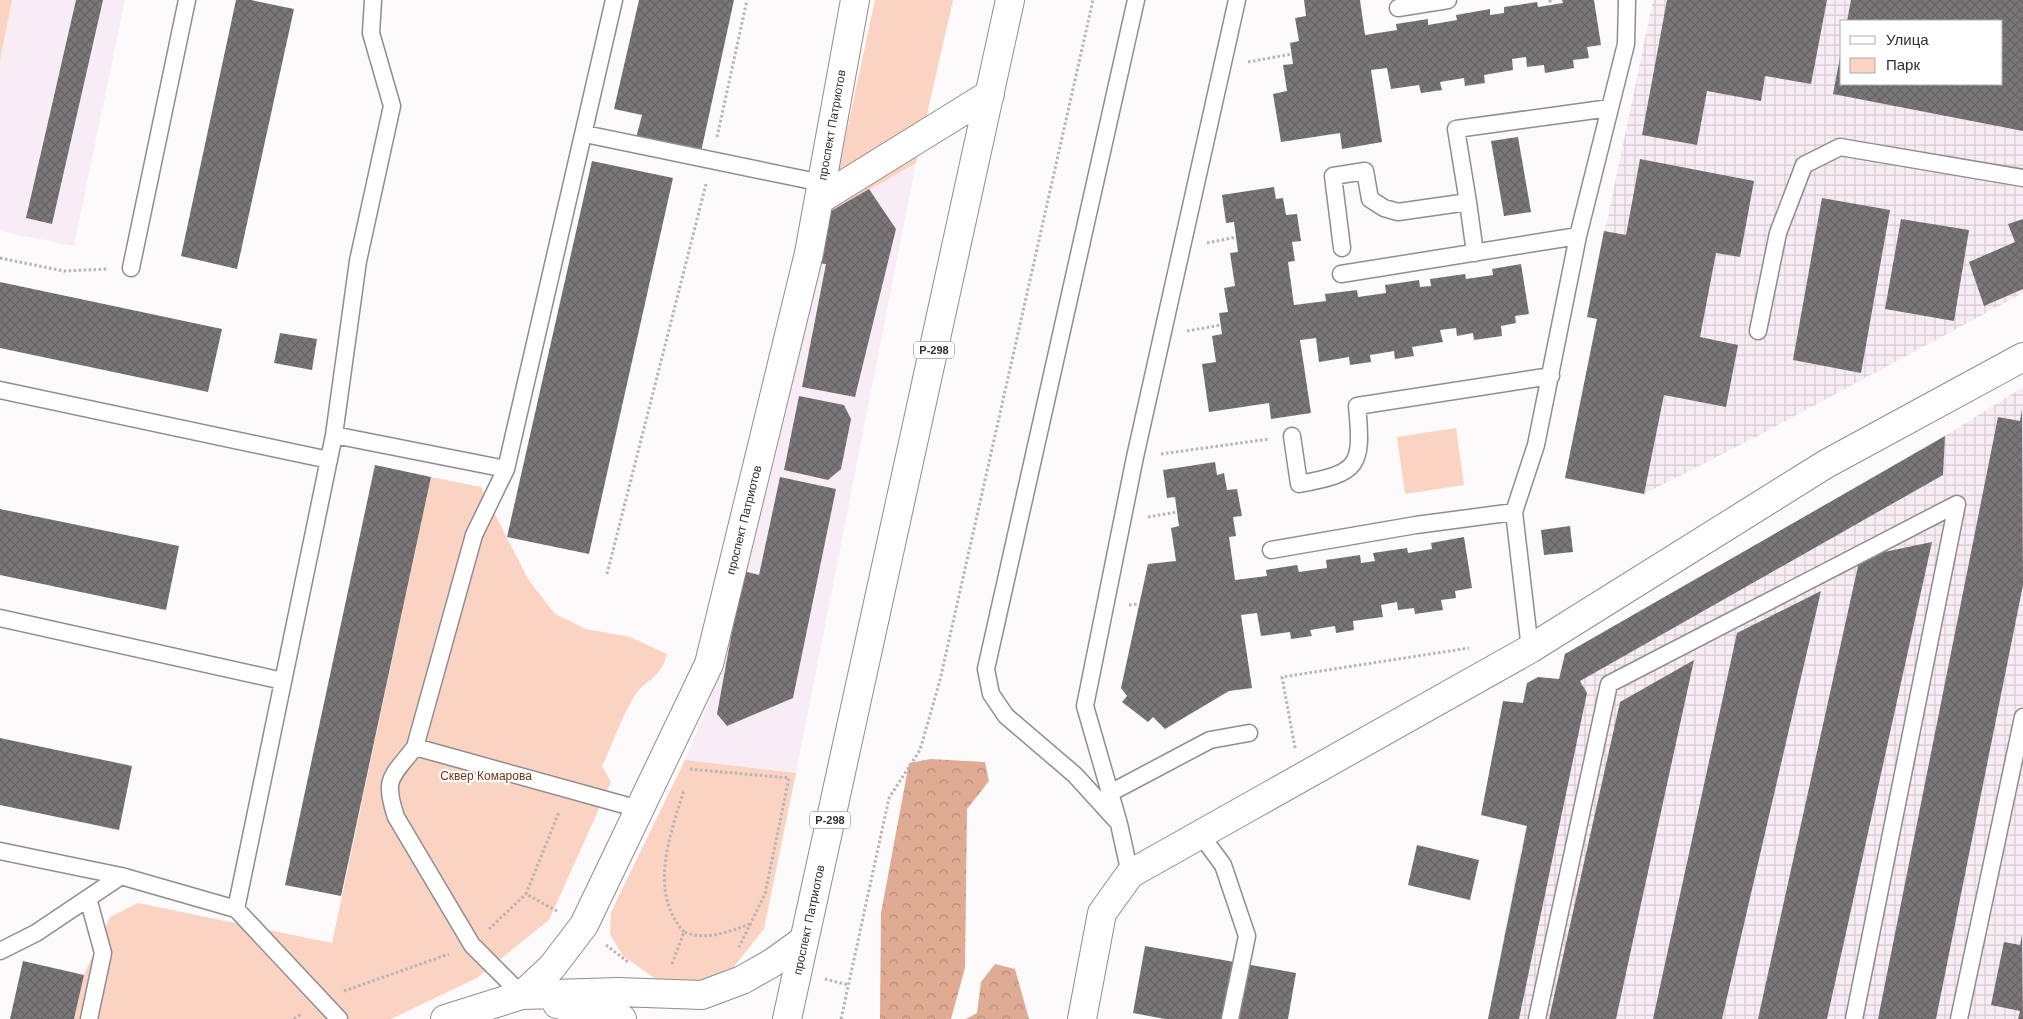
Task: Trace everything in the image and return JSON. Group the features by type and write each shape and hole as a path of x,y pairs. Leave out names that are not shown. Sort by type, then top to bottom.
{"main road":[{"name":"проспект Патриотов","path":"445,1019 522,995 552,967 584,925 709,664 806,262 855,0"},
{"name":"проспект Патриотов","path":"787,1019 785,967 804,940 1010,0"},
{"path":"820,191 990,94"},
{"path":"1082,1019 1102,913 1130,874 1530,649 1826,464 2023,357"},
{"path":"522,995 618,992 702,995 785,967"},
{"path":"522,995 547,1019"},
{"path":"522,995 622,1019"}],"lane":[{"path":"131,268 187,0"},
{"path":"236,909 330,460 358,261 392,106 371,32 373,0"},
{"path":"522,995 472,945 396,817 388,794 391,778 415,747 474,535 506,469 585,134 614,0"},
{"path":"1119,824 1075,775 1006,716 991,694 986,668 1136,0"},
{"path":"1130,874 1119,824 1085,706 1135,457 1237,0"},
{"path":"1398,8 1448,0"},
{"path":"1530,649 1514,512 1536,446 1578,236 1626,44 1627,0"},
{"path":"1475,253 1456,129 1610,108"},
{"path":"585,134 712,160 820,191"},
{"path":"1758,331 1778,233 1804,164 1840,148 2023,178"},
{"path":"1342,248 1333,176 1365,171 1370,199 1384,208 1398,212 1468,202"},
{"path":"1341,274 1578,236"},
{"path":"1292,436 1299,484 1336,477 1352,465 1360,442 1357,406 1551,376"},
{"path":"0,390 330,460"},
{"path":"334,435 506,469"},
{"path":"1537,1019 1609,684 1957,504 1854,1019"},
{"path":"1271,550 1514,512"},
{"path":"0,618 283,681"},
{"path":"1958,1019 2023,717"},
{"path":"1110,793 1210,740 1249,732"},
{"path":"415,747 639,809"},
{"path":"1200,834 1223,865 1247,936 1230,1019"},
{"path":"0,851 121,876 236,909 339,1019"},
{"path":"0,951 36,933 121,876"},
{"path":"88,898 104,953 89,1019"}],"path":[{"path":"607,574 712,160 747,0"},
{"path":"842,1019 889,798 920,750 940,680 1093,0"},
{"path":"1550,0 1550,6"},
{"path":"1222,67 1292,54"},
{"path":"0,258 64,271 131,268"},
{"path":"1162,335 1221,324"},
{"path":"1135,457 1292,436"},
{"path":"1300,778 1282,677 1476,646"},
{"path":"684,769 789,778 765,894 736,953 848,985"},
{"path":"688,778 690,769"},
{"path":"685,787 665,858 665,887 673,920 684,932 696,937 711,936 750,924"},
{"path":"294,1019 321,1000 472,945 526,894 569,790"},
{"path":"526,894 600,934 607,948 629,963"},
{"path":"669,972 684,932"}],"shaded area":[{"path":"0,0 125,0 74,246 0,231"},
{"path":"1653,0 2023,0 2023,293 1754,438 1644,494 1565,478 1597,319 1587,317"},
{"path":"916,163 796,773 685,760 716,685 819,218"},
{"path":"2023,387 2023,1019 1488,1019 1517,868 1565,654 1945,436"}],"green space":[{"path":"0,0 12,0 0,60"},
{"path":"875,0 953,0 916,163 829,213"},
{"path":"1456,428 1464,485 1405,494 1397,437"},
{"name":"Сквер Комарова","path":"431,477 481,487 528,579 555,614 586,629 630,637 667,654 660,670 638,691 621,722 602,766 611,782 549,920 477,978 391,1019 74,1019 84,975 110,917 138,903 332,943"},
{"path":"931,759 985,762 989,781 967,809 965,968 951,1019 880,1019 881,913 909,763"},
{"path":"685,760 796,773 764,929 724,979 691,989 664,985 622,955 610,934 611,912"},
{"path":"995,964 1015,969 1029,1019 966,1019 977,1013 981,982"}],"building":[{"path":"76,0 103,0 52,224 26,218"},
{"path":"236,0 251,0 294,9 237,269 181,256"},
{"path":"639,0 734,0 701,152 636,138 642,115 614,109"},
{"path":"1304,0 1360,0 1365,35 1397,30 1396,24 1428,19 1428,25 1457,20 1456,15 1490,9 1490,15 1504,13 1504,7 1537,2 1538,7 1563,3 1562,0 1594,0 1601,45 1587,47 1589,58 1573,60 1574,68 1545,73 1544,65 1527,67 1526,57 1512,59 1513,70 1484,75 1485,83 1465,86 1464,78 1440,82 1442,90 1421,93 1419,85 1391,89 1387,68 1371,70 1382,142 1342,149 1340,133 1281,142 1273,94 1287,91 1283,65 1293,64 1290,43 1299,41 1295,18 1306,16"},
{"path":"1667,0 1827,0 1811,84 1765,76 1761,101 1707,91 1697,145 1642,135"},
{"path":"1851,0 2023,0 2023,131 1833,94 1840,57 1840,85 2003,85 2003,20 1847,20"},
{"path":"1518,137 1531,212 1504,216 1491,141"},
{"path":"1640,159 1754,181 1740,257 1716,253 1700,337 1738,345 1726,407 1664,395 1644,494 1565,478 1597,319 1587,317 1604,231 1626,235"},
{"path":"592,161 673,178 589,554 507,537"},
{"path":"1274,187 1276,199 1283,198 1286,215 1297,214 1301,241 1292,242 1295,261 1288,262 1294,305 1326,301 1325,294 1357,290 1358,297 1386,293 1385,285 1419,280 1420,287 1431,286 1430,279 1465,274 1466,279 1493,275 1492,269 1521,264 1529,314 1515,316 1516,323 1501,326 1502,336 1474,340 1473,333 1457,336 1456,328 1440,330 1443,342 1412,347 1414,356 1395,359 1394,351 1370,355 1371,362 1350,365 1349,357 1319,362 1316,338 1300,340 1311,413 1271,419 1269,403 1209,412 1202,364 1216,362 1212,336 1222,334 1219,313 1228,312 1224,288 1235,286 1230,253 1238,252 1234,222 1226,223 1222,195"},
{"path":"869,189 896,229 855,397 802,387 826,264 811,262 819,218"},
{"path":"1822,198 1890,210 1861,373 1793,360"},
{"path":"1901,219 1969,230 1954,321 1885,309"},
{"path":"2023,219 2023,289 1984,306 1969,262 2015,242 2008,224"},
{"path":"0,282 222,329 208,392 0,348"},
{"path":"280,333 317,339 312,370 274,363"},
{"path":"799,396 844,405 851,419 841,469 828,480 784,470"},
{"path":"2022,409 2023,585 1936,1019 1878,1019 1998,417 2020,421"},
{"path":"1945,436 1943,475 1580,681 1587,693 1519,1019 1488,1019 1527,826 1481,815 1503,701 1523,703 1527,683 1538,677 1559,679 1565,654"},
{"path":"1215,462 1217,475 1224,473 1227,490 1237,489 1242,516 1233,517 1236,536 1229,537 1235,580 1267,576 1266,570 1297,565 1299,572 1327,568 1326,560 1360,555 1361,563 1375,561 1373,553 1407,548 1408,553 1432,549 1431,543 1464,537 1472,588 1455,591 1456,598 1441,600 1443,610 1415,614 1414,608 1398,610 1397,602 1381,605 1383,617 1353,621 1354,630 1336,633 1335,626 1310,630 1312,636 1291,639 1290,632 1261,636 1257,613 1241,615 1252,688 1229,691 1165,729 1153,717 1148,722 1122,702 1127,696 1121,688 1148,564 1176,561 1171,528 1179,526 1175,497 1167,498 1163,470"},
{"path":"375,465 431,477 341,896 285,885"},
{"path":"780,477 836,489 793,698 727,726 717,714 743,571 759,575"},
{"path":"0,509 179,546 166,610 0,575"},
{"path":"1570,526 1573,552 1544,555 1541,530"},
{"path":"1932,542 1827,1019 1758,1019 1860,557"},
{"path":"1821,591 1722,1019 1653,1019 1737,633"},
{"path":"1694,660 1616,1019 1549,1019 1620,702"},
{"path":"0,738 132,766 119,830 0,805"},
{"path":"1417,845 1479,860 1470,900 1408,885"},
{"path":"2022,935 2023,1019 2018,1019 2020,1011 1991,1005 2004,942 2020,945"},
{"path":"1145,946 1296,973 1288,1019 1165,1019 1133,1013"},
{"path":"23,961 84,975 74,1019 10,1019"}]}
